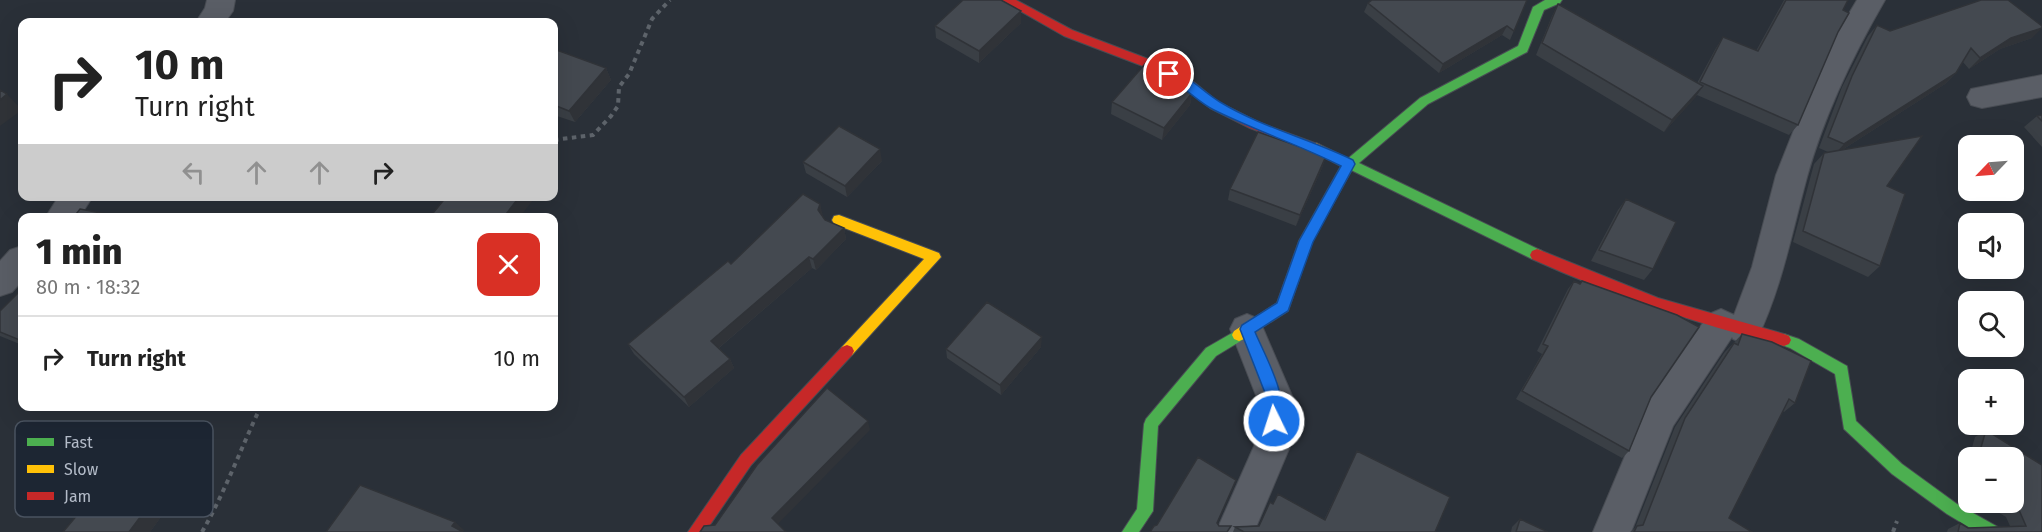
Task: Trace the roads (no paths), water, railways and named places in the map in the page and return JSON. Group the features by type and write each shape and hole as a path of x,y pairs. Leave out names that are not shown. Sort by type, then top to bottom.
{"street":[{"path":"213,18 219,11 221,0"},
{"path":"1007,0 1068,33 1152,65 1186,82 1214,105 1254,125 1321,150 1569,270 1733,327 1794,343 1842,370 1849,424 1897,469 1952,509 1992,532"},
{"path":"1130,532 1145,511 1151,424 1211,352 1283,307 1306,241 1349,164 1424,101 1523,49 1539,7 1556,0"},
{"path":"1612,532 1659,417 1733,327 1769,267 1792,175 1812,122 1845,44 1871,0"},
{"path":"1982,97 2042,86"},
{"path":"696,532 746,460 934,257 839,220"},
{"path":"0,282 18,264"},
{"path":"1235,532 1273,444 1275,398 1247,329"}]}
